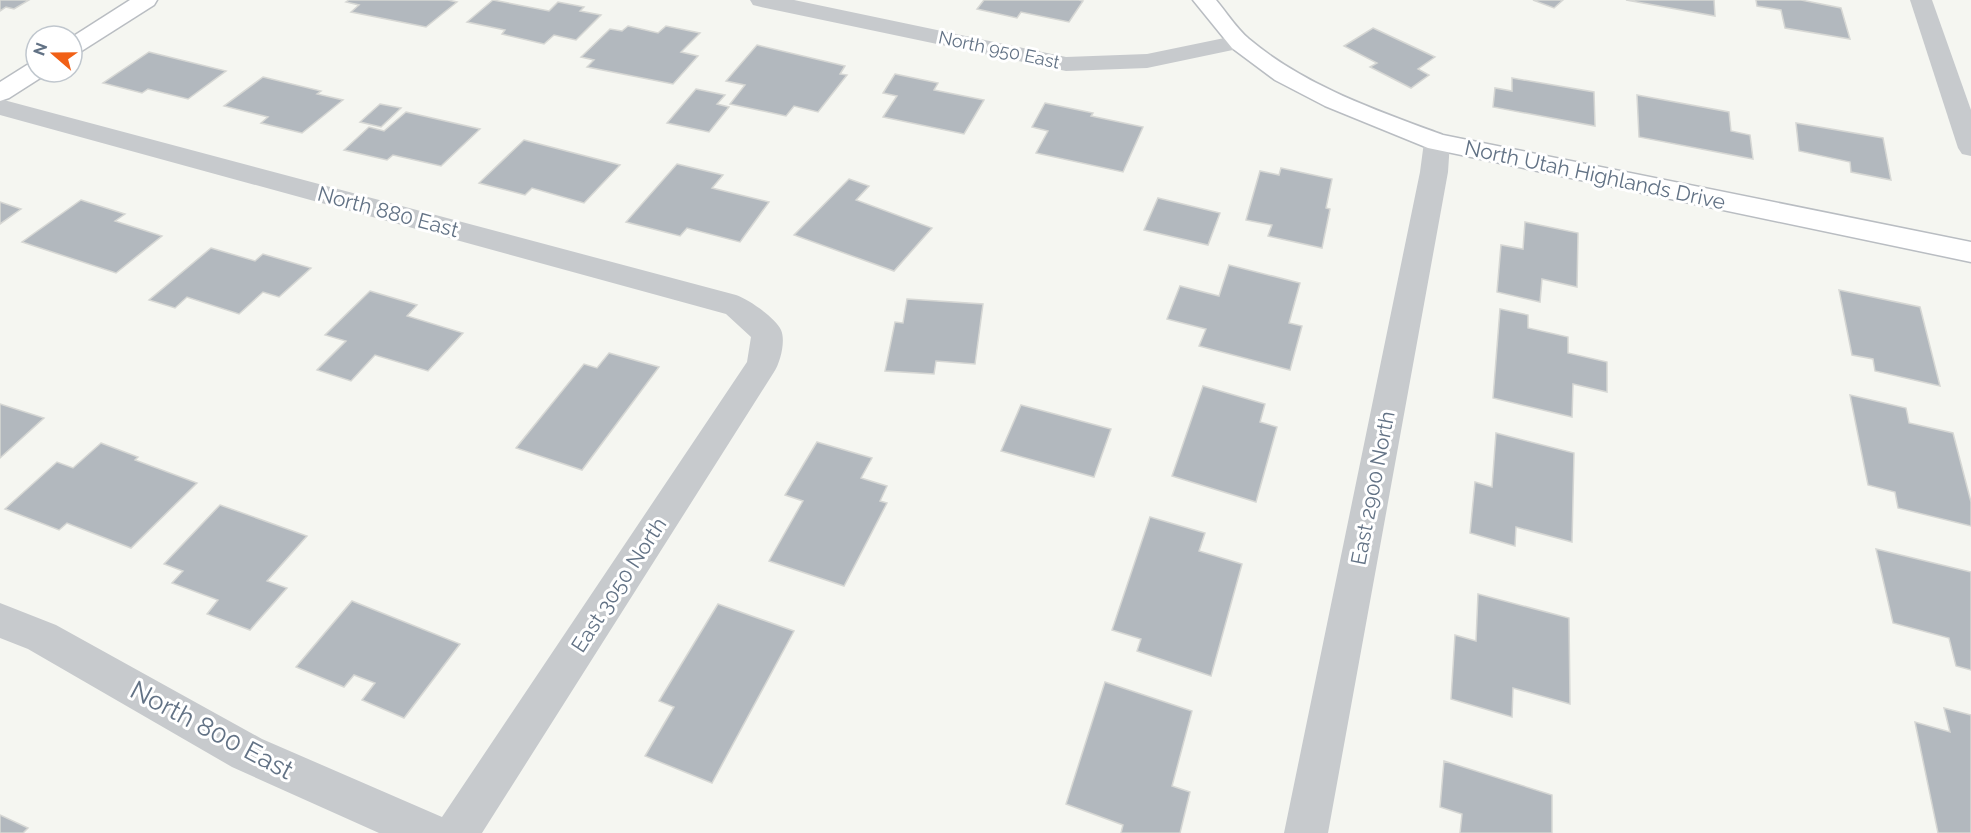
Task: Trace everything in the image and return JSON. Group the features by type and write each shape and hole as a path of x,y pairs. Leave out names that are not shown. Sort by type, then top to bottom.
{"street":[{"path":"84,39 146,0"},
{"name":"North 950 East","path":"761,0 1066,64 1147,61 1239,42"},
{"name":"North Utah Highlands Drive","path":"1204,0 1239,42 1286,75 1364,115 1437,142 1971,252"},
{"path":"1921,0 1971,148"},
{"path":"0,93 24,78"},
{"name":"North 880 East","path":"0,107 736,306 767,333"},
{"name":"East 2900 North","path":"1306,833 1434,172 1437,142"},
{"name":"East 3050 North","path":"457,833 763,364 767,333"},
{"name":"North 800 East","path":"0,620 42,637 247,753 428,833"}],"building":[{"path":"0,0 29,0 14,9 6,7 0,11"},
{"path":"349,0 448,0 457,2 426,27 351,12 359,5 346,2"},
{"path":"493,0 549,11 558,2 584,7 580,11 601,15 576,40 554,35 544,44 502,34 505,30 467,22"},
{"path":"984,0 1083,1 1069,22 1021,12 1017,18 977,9"},
{"path":"1533,0 1563,0 1554,8"},
{"path":"1626,0 1714,0 1715,16"},
{"path":"1756,0 1801,0 1841,8 1850,39 1785,28 1781,10 1757,6"},
{"path":"628,26 658,33 666,26 700,33 681,52 698,56 673,84 587,67 594,60 581,57 610,29 622,31"},
{"path":"1373,28 1435,57 1418,69 1429,75 1411,88 1370,67 1377,63 1344,46"},
{"path":"757,45 845,66 840,74 847,75 818,112 794,106 786,116 730,104 745,85 726,81"},
{"path":"149,52 226,71 188,99 148,89 142,93 103,83"},
{"path":"895,74 938,83 934,90 984,100 964,134 883,117 897,96 883,93"},
{"path":"263,77 321,91 317,94 343,100 302,133 261,123 268,117 224,106"},
{"path":"1512,78 1594,92 1595,126 1493,107 1495,88 1512,91"},
{"path":"696,89 725,95 717,104 729,107 709,132 667,123"},
{"path":"1637,95 1729,112 1731,131 1750,135 1753,159 1639,137"},
{"path":"1045,103 1143,127 1123,172 1036,153 1048,131 1032,127"},
{"path":"380,104 401,108 381,127 360,122"},
{"path":"406,112 480,129 441,166 393,155 387,160 344,150 369,127 384,131"},
{"path":"1796,123 1883,138 1891,180 1851,172 1850,162 1799,151"},
{"path":"524,140 620,165 584,203 532,188 525,195 479,183"},
{"path":"677,164 723,175 712,188 769,202 740,242 687,228 680,236 626,222"},
{"path":"1281,168 1332,179 1326,208 1330,209 1322,248 1268,236 1272,225 1246,220 1260,171 1279,175"},
{"path":"849,179 869,186 856,200 932,228 894,271 794,235"},
{"path":"1158,198 1220,213 1208,245 1144,230"},
{"path":"81,200 125,214 115,221 162,236 116,273 22,242"},
{"path":"0,202 21,209 0,224"},
{"path":"1525,222 1578,233 1577,287 1542,279 1540,302 1497,292 1501,245 1523,249"},
{"path":"211,248 255,261 263,254 311,268 279,297 263,292 239,314 187,297 175,308 149,300"},
{"path":"1229,265 1300,283 1289,323 1302,326 1290,370 1199,346 1206,329 1167,319 1180,286 1219,296"},
{"path":"1839,290 1920,307 1940,386 1875,371 1873,359 1852,355"},
{"path":"370,291 417,305 407,316 463,333 428,371 375,355 351,381 317,370 346,341 325,335"},
{"path":"907,299 983,304 975,364 936,361 934,374 885,371 895,322 903,323"},
{"path":"1500,309 1528,315 1528,328 1568,337 1568,353 1607,362 1607,392 1573,384 1572,417 1493,398"},
{"path":"609,353 659,367 582,470 516,448 584,364 597,368"},
{"path":"1203,386 1265,404 1260,422 1277,427 1256,502 1172,476"},
{"path":"1850,395 1906,408 1909,423 1953,433 1971,502 1971,526 1898,508 1895,492 1868,485"},
{"path":"0,404 44,418 0,458"},
{"path":"1021,405 1111,429 1094,477 1001,451"},
{"path":"1496,433 1574,453 1572,542 1516,527 1515,546 1470,533 1475,482 1492,487"},
{"path":"817,442 872,458 861,478 887,486 880,501 887,503 844,586 769,561 803,501 785,495"},
{"path":"101,443 138,457 135,460 197,483 131,548 67,523 59,530 5,509 57,462 73,468"},
{"path":"220,505 307,536 267,581 287,588 250,630 207,614 218,600 172,583 183,571 164,564"},
{"path":"1150,517 1205,533 1199,551 1242,564 1211,676 1137,651 1141,639 1112,630"},
{"path":"1876,549 1971,572 1971,670 1956,666 1949,638 1893,623"},
{"path":"1478,594 1569,618 1570,704 1513,688 1512,717 1451,699 1455,635 1476,641"},
{"path":"352,601 460,644 404,718 362,700 375,683 354,675 344,687 296,667"},
{"path":"718,604 794,631 712,783 645,756 674,707 659,701"},
{"path":"1105,682 1192,711 1172,786 1190,792 1180,833 1121,833 1123,825 1066,804"},
{"path":"1944,708 1971,715 1971,833 1938,833 1915,722 1950,732"},
{"path":"1444,761 1552,795 1552,833 1460,833 1462,814 1440,807"},
{"path":"0,815 28,828 23,833 0,833"}]}
